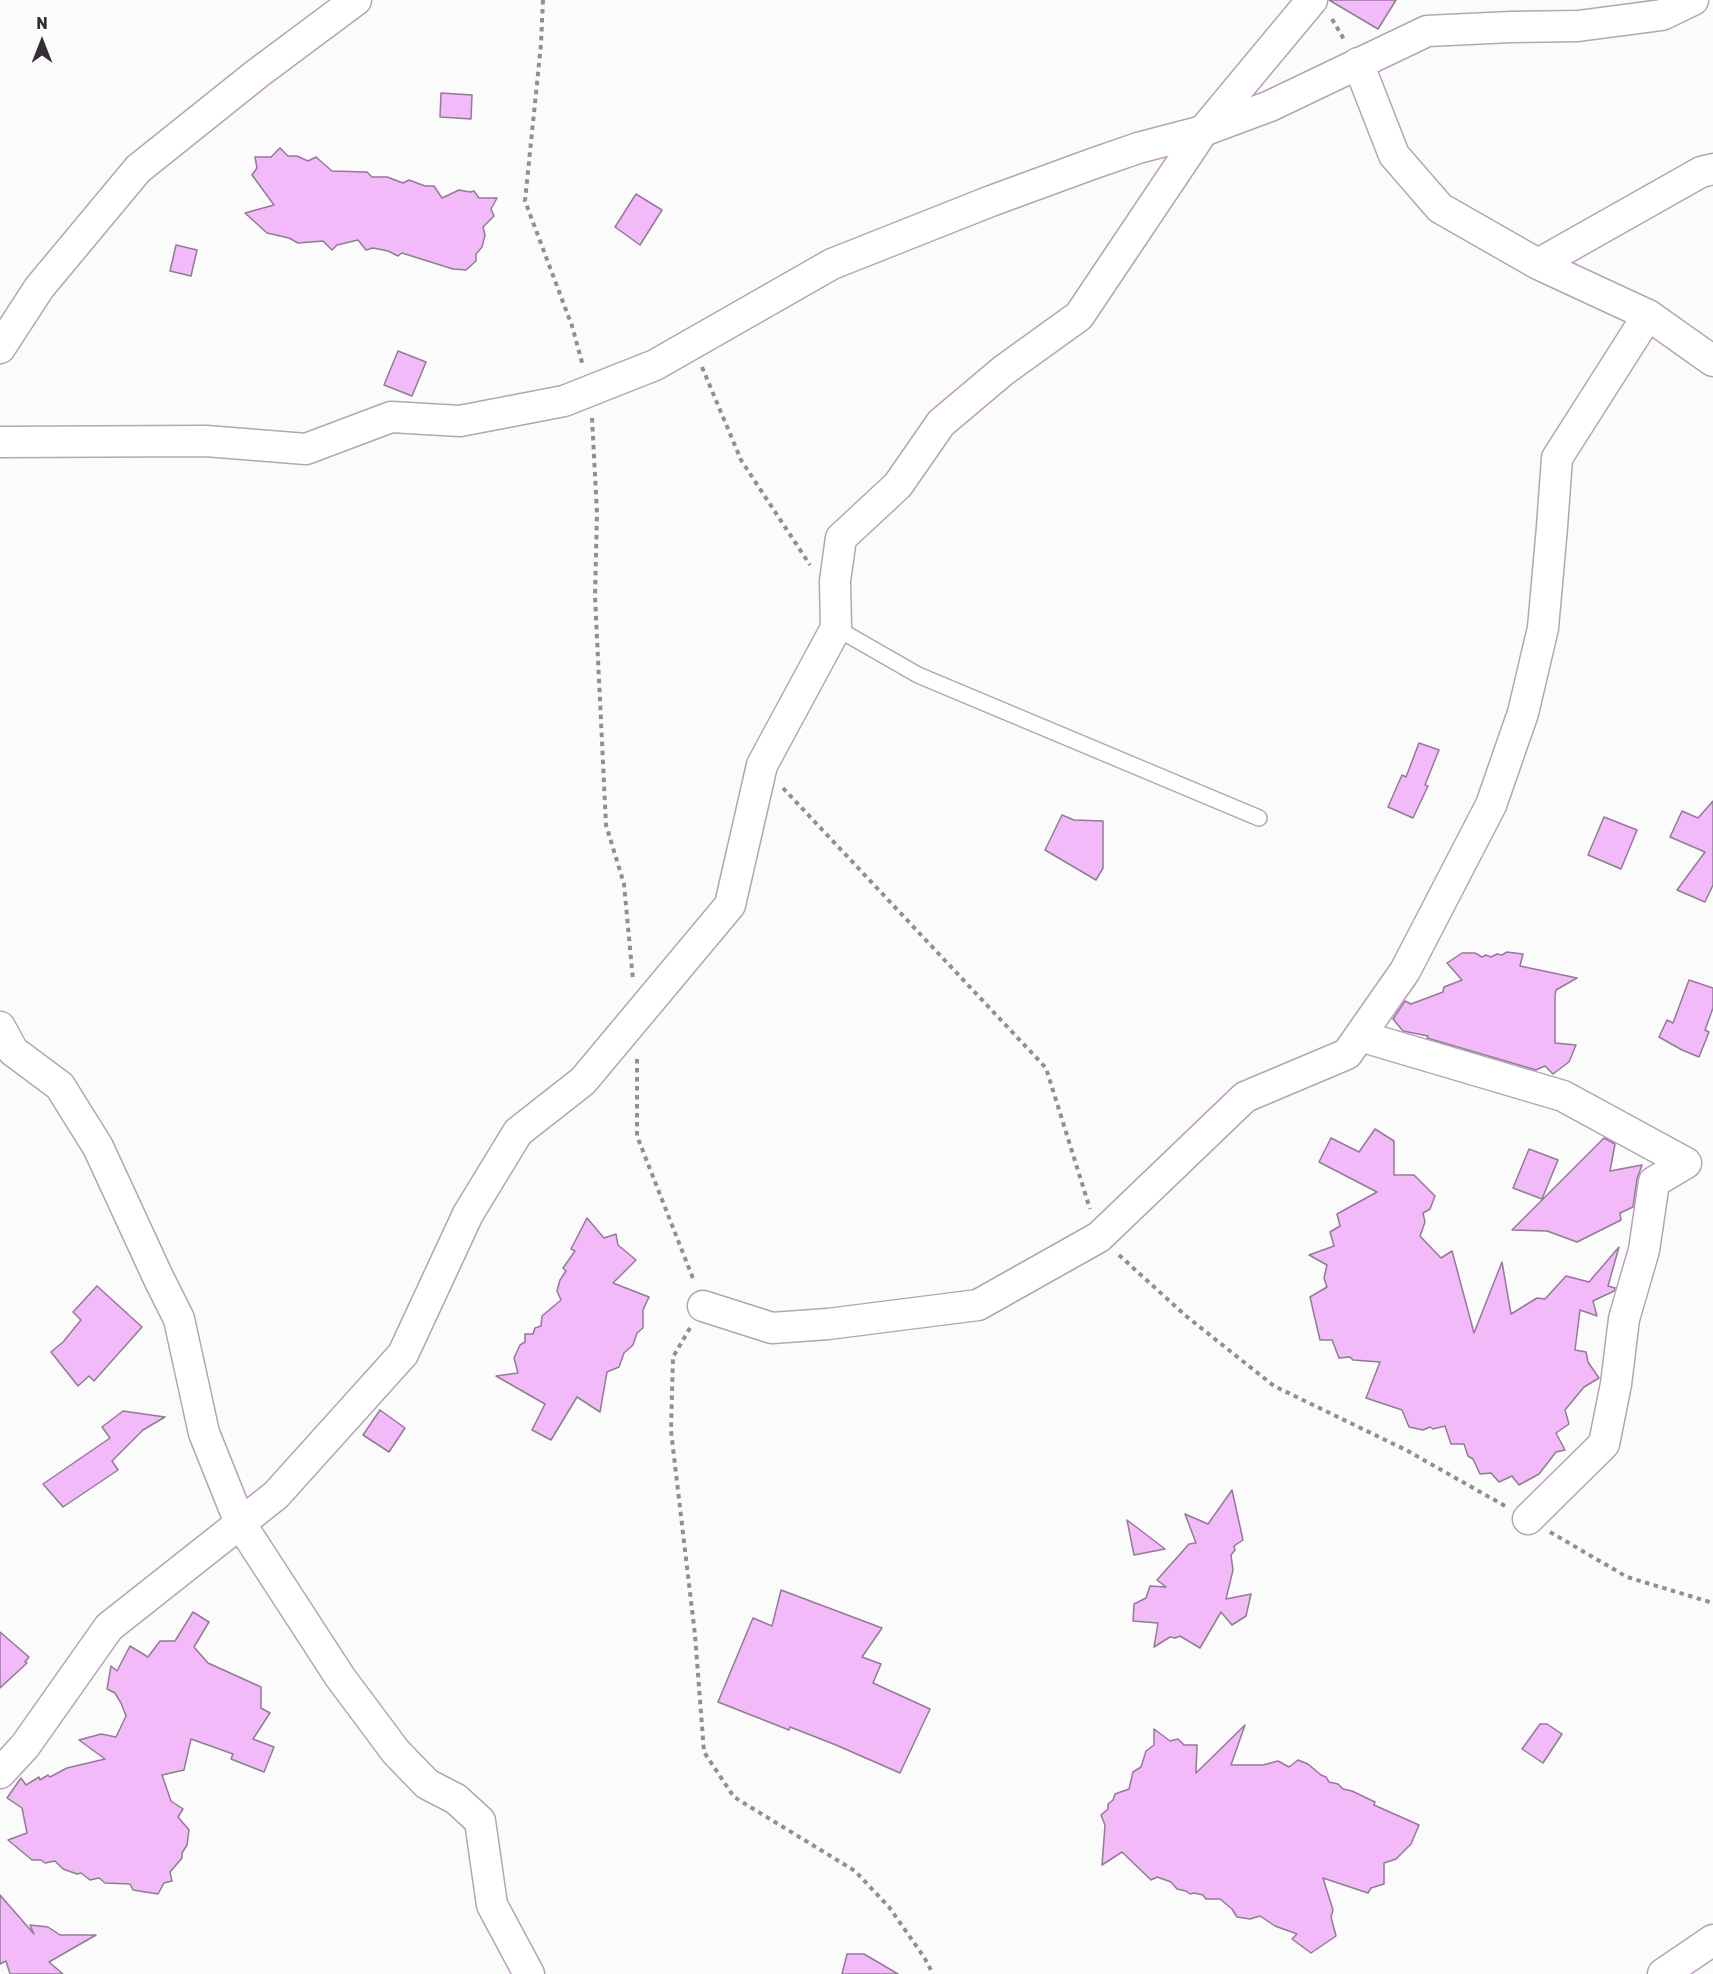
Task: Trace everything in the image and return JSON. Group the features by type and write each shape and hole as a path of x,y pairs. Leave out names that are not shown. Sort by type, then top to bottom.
{"street":[{"path":"0,348 39,288 138,169 258,73 356,0"},
{"path":"0,442 206,441 306,449 391,417 460,421 564,400 655,365 832,264 1092,164 1138,148 1203,132 1270,106 1427,31 1578,26 1662,15 1693,0"},
{"path":"0,1773 24,1746 109,1627 276,1495 403,1354 468,1214 518,1132 583,1081 730,905 762,765 836,628 835,581 841,538 898,485 941,423 1004,370 1079,316 1203,132 1319,5"},
{"path":"1358,63 1394,155 1440,208 1538,264 1648,315 1713,361"},
{"path":"1538,264 1701,172 1713,169"},
{"path":"703,1306 772,1328 828,1324 978,1305 1099,1237 1245,1097 1347,1054 1405,971 1491,805 1523,713 1543,628 1557,458 1648,315"},
{"path":"0,1027 13,1051 60,1086 98,1147 179,1319 204,1433 240,1523 340,1677 396,1752 427,1784 456,1799 480,1821 492,1905 529,1974"},
{"path":"1360,1036 1563,1096 1686,1163 1654,1182 1644,1250 1624,1319 1616,1384 1604,1444 1528,1519"},
{"path":"1663,1974 1713,1940"}],"lane":[{"path":"836,628 918,675 1258,818"}],"path":[{"path":"543,0 541,44 525,201 572,326 590,390 597,513 595,596 606,825 624,884 637,1018 637,1136 703,1306 673,1358 671,1431 695,1635 704,1752 734,1797 855,1871 889,1907 924,1957 933,1974"},
{"path":"1319,5 1358,63"},
{"path":"692,344 741,460 810,566"},
{"path":"762,765 1046,1068 1099,1237 1186,1316 1274,1386 1406,1450 1627,1577 1713,1603"}],"building":[{"path":"1329,0 1396,0 1378,29"},
{"path":"441,93 472,95 471,119 440,117"},
{"path":"280,148 288,156 297,156 308,161 316,157 332,171 367,172 372,177 387,177 403,183 409,180 425,186 434,186 442,198 459,190 474,191 479,198 497,198 491,209 494,216 483,227 485,235 482,247 476,254 476,261 466,270 453,269 402,253 398,256 373,248 366,250 358,240 337,245 332,250 323,241 298,243 289,238 267,233 245,213 274,205 252,175 257,168 255,157 271,157"},
{"path":"636,194 662,210 640,245 615,227"},
{"path":"176,245 197,250 191,276 170,271"},
{"path":"398,351 426,362 412,396 384,385"},
{"path":"1419,743 1439,750 1425,785 1428,786 1413,818 1388,807 1402,775 1406,777"},
{"path":"1713,801 1713,885 1705,902 1677,890 1705,852 1670,837 1682,811 1698,818"},
{"path":"1062,815 1074,820 1103,821 1103,868 1096,880 1045,850"},
{"path":"1604,817 1637,830 1621,869 1588,855"},
{"path":"1507,952 1523,954 1520,966 1577,978 1556,990 1555,1043 1576,1045 1569,1062 1553,1074 1545,1066 1536,1070 1427,1038 1428,1036 1403,1031 1393,1019 1405,1001 1411,1004 1443,992 1444,987 1462,980 1447,963 1462,953 1491,957"},
{"path":"1689,980 1713,988 1713,1008 1705,1030 1709,1032 1699,1057 1659,1037 1667,1020 1673,1023"},
{"path":"1375,1129 1394,1141 1394,1175 1414,1175 1435,1196 1430,1209 1423,1213 1425,1222 1420,1236 1441,1258 1452,1251 1474,1333 1502,1262 1511,1314 1537,1298 1545,1299 1566,1276 1589,1282 1619,1247 1608,1286 1615,1288 1614,1291 1593,1301 1597,1316 1580,1310 1575,1350 1586,1352 1588,1362 1599,1378 1584,1387 1565,1410 1569,1424 1556,1433 1565,1450 1556,1452 1539,1474 1519,1485 1512,1476 1499,1482 1491,1473 1480,1474 1473,1459 1468,1456 1464,1444 1451,1444 1445,1426 1423,1430 1409,1427 1402,1410 1366,1398 1380,1362 1353,1360 1350,1357 1339,1358 1332,1340 1320,1340 1310,1297 1327,1287 1324,1278 1327,1265 1309,1255 1334,1246 1330,1232 1340,1226 1337,1214 1377,1192 1319,1162 1331,1138 1359,1152"},
{"path":"1604,1138 1615,1144 1610,1171 1642,1165 1637,1179 1633,1207 1620,1213 1621,1220 1577,1242 1547,1231 1512,1230"},
{"path":"1529,1149 1558,1160 1542,1199 1513,1188"},
{"path":"587,1218 604,1238 616,1234 618,1245 636,1260 613,1283 649,1297 643,1310 643,1328 637,1333 633,1345 624,1353 619,1367 607,1372 600,1412 577,1397 551,1440 532,1430 545,1404 496,1376 518,1373 514,1358 520,1345 525,1342 525,1334 533,1334 535,1328 541,1326 542,1316 561,1300 557,1291 566,1271 563,1268 575,1251 571,1249"},
{"path":"97,1286 142,1327 94,1381 89,1376 78,1386 51,1352 63,1342 81,1320 73,1312"},
{"path":"380,1410 405,1428 389,1452 363,1435"},
{"path":"123,1411 165,1417 143,1430 112,1461 118,1470 63,1507 43,1484 110,1438 102,1427"},
{"path":"1232,1490 1243,1540 1234,1546 1235,1550 1231,1555 1233,1570 1226,1599 1251,1594 1246,1616 1232,1625 1221,1612 1200,1648 1180,1636 1170,1637 1154,1647 1158,1623 1133,1621 1134,1604 1146,1598 1150,1586 1166,1587 1157,1580 1189,1544 1196,1543 1185,1514 1208,1524"},
{"path":"1127,1520 1165,1549 1134,1555"},
{"path":"781,1590 882,1628 862,1657 881,1664 873,1683 930,1709 900,1773 790,1727 789,1730 718,1702 753,1618 772,1626"},
{"path":"193,1612 209,1622 194,1647 208,1663 261,1687 261,1708 270,1713 253,1739 274,1747 264,1772 231,1759 233,1754 191,1739 184,1770 162,1775 171,1801 183,1809 178,1817 189,1830 182,1858 170,1872 172,1881 164,1883 158,1894 133,1890 130,1884 105,1883 99,1878 90,1880 81,1873 77,1874 63,1869 55,1861 45,1863 41,1860 32,1860 8,1840 27,1833 22,1808 7,1798 21,1778 26,1785 39,1777 40,1780 67,1768 105,1759 79,1740 101,1734 116,1737 126,1716 115,1693 107,1689 111,1666 117,1671 130,1646 148,1657 160,1641 175,1641"},
{"path":"0,1632 29,1657 25,1662 27,1663 0,1688"},
{"path":"1540,1724 1547,1724 1562,1734 1543,1763 1522,1749"},
{"path":"1245,1725 1231,1765 1263,1765 1278,1761 1289,1767 1298,1760 1308,1764 1326,1777 1329,1782 1338,1784 1343,1789 1375,1802 1374,1805 1419,1825 1411,1844 1396,1859 1384,1863 1384,1884 1371,1888 1368,1893 1323,1878 1333,1910 1331,1917 1336,1936 1311,1953 1292,1939 1297,1934 1275,1926 1260,1916 1250,1919 1237,1917 1232,1909 1220,1899 1206,1899 1203,1895 1190,1894 1177,1889 1171,1882 1157,1877 1151,1880 1122,1852 1102,1865 1105,1825 1101,1815 1108,1809 1108,1804 1113,1800 1115,1794 1129,1789 1133,1772 1141,1767 1146,1751 1154,1745 1154,1729 1170,1741 1178,1739 1184,1745 1197,1745 1196,1773"},
{"path":"0,1895 34,1934 30,1925 48,1927 60,1935 96,1935 49,1962 63,1974 10,1974 6,1961 0,1964"},
{"path":"847,1954 864,1954 898,1974 842,1974"}]}
